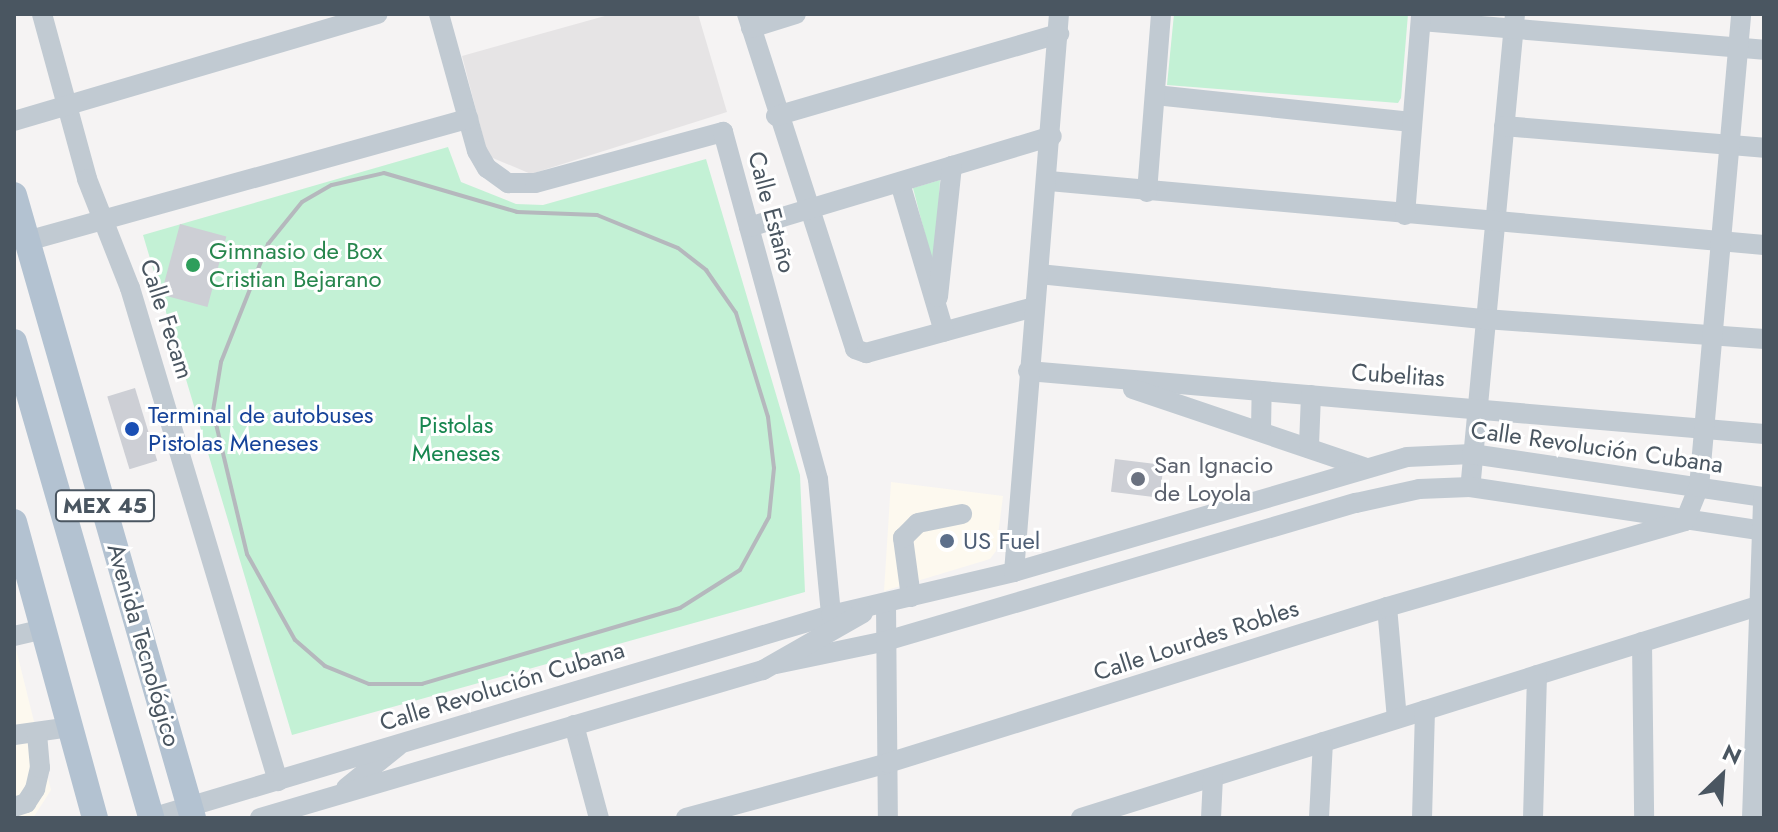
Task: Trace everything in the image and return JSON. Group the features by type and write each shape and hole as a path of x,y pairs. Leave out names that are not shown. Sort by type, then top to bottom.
{"main road":[{"name":"Avenida Tecnológico","path":"14,195 191,813"},
{"name":"Avenida Tecnológico","path":"14,342 151,818"},
{"path":"14,522 95,818"}],"street":[{"name":"Calle Fecam","path":"42,14 102,220 135,303 278,781"},
{"path":"14,121 378,14"},
{"name":"Calle Estaño","path":"439,14 468,119 487,168 519,184 720,131 818,479 831,615"},
{"path":"796,14 749,21 776,116 852,345 866,353 1034,307"},
{"path":"1147,192 1161,14"},
{"path":"1685,521 1699,487 1741,14"},
{"path":"1405,215 1421,18 1514,23 1764,50"},
{"path":"1470,487 1514,23"},
{"path":"776,116 1059,24 1049,181 1028,371 1014,572"},
{"path":"1155,95 1412,122"},
{"path":"27,241 468,119"},
{"path":"1504,126 1764,148"},
{"path":"749,227 1052,136"},
{"path":"936,307 952,166"},
{"path":"1049,181 1764,245"},
{"path":"900,183 944,332"},
{"path":"1039,274 1485,319 1764,339"},
{"name":"Cubelitas","path":"1028,371 1764,434"},
{"path":"1101,379 1309,445 1364,467"},
{"path":"1261,430 1262,391"},
{"path":"1309,445 1311,395"},
{"name":"Calle Revolución Cubana","path":"151,818 191,813 278,781 831,615 1014,572 1364,467 1407,457 1472,454 1763,497"},
{"path":"776,664 886,641 1356,503 1419,489 1470,487 1763,531"},
{"path":"1752,818 1761,655 1763,497"},
{"path":"911,597 903,538 918,523 962,514"},
{"name":"Calle Lourdes Robles","path":"686,818 888,763 1387,607 1685,521"},
{"path":"1081,818 1101,815 1761,605"},
{"path":"878,606 886,641 888,818"},
{"name":"Calle Revolución Cubana","path":"266,817 776,664 878,606"},
{"path":"1387,607 1397,719"},
{"path":"14,636 45,629"},
{"path":"1642,642 1644,818"},
{"path":"1533,818 1537,675"},
{"path":"1422,818 1425,710"},
{"path":"574,725 599,818"},
{"path":"14,735 71,727"},
{"path":"14,807 26,803 35,789 40,768 37,732"},
{"path":"1319,818 1323,742"},
{"path":"341,794 401,743"},
{"path":"1211,818 1213,777"}],"shaded area":[{"path":"612,14 698,14 727,112 531,174 488,156 462,56"},
{"path":"891,482 1003,496 996,551 990,559 884,591"},
{"path":"14,641 51,790 33,818 14,818"}],"green space":[{"path":"1174,14 1408,14 1401,98 1398,103 1167,85"},
{"name":"Pistolas Meneses","path":"448,147 461,182 516,204 543,205 706,159 800,475 805,592 292,735 143,235"},
{"path":"940,180 935,273 913,188"}],"building":[{"name":"Gimnasio de Box Cristian Bejarano","path":"180,224 226,236 207,307 161,295"},
{"name":"Terminal de autobuses Pistolas Meneses","path":"135,388 157,461 129,469 107,396"},
{"name":"San Ignacio de Loyola","path":"1115,459 1164,465 1160,498 1111,492"}],"railway":[{"path":"384,173 517,212 597,215 678,248 706,270 736,313 768,417 774,468 769,517 740,570 680,608 422,684 369,684 325,666 295,640 247,554 213,411 221,362 268,244 302,202 332,185 384,173"}],"place":[{"name":"Gimnasio de Box Cristian Bejarano","path":"193,265"},
{"name":"Terminal de autobuses Pistolas Meneses","path":"132,429"},
{"name":"San Ignacio de Loyola","path":"1138,479"},
{"name":"US Fuel","path":"947,541"}]}
